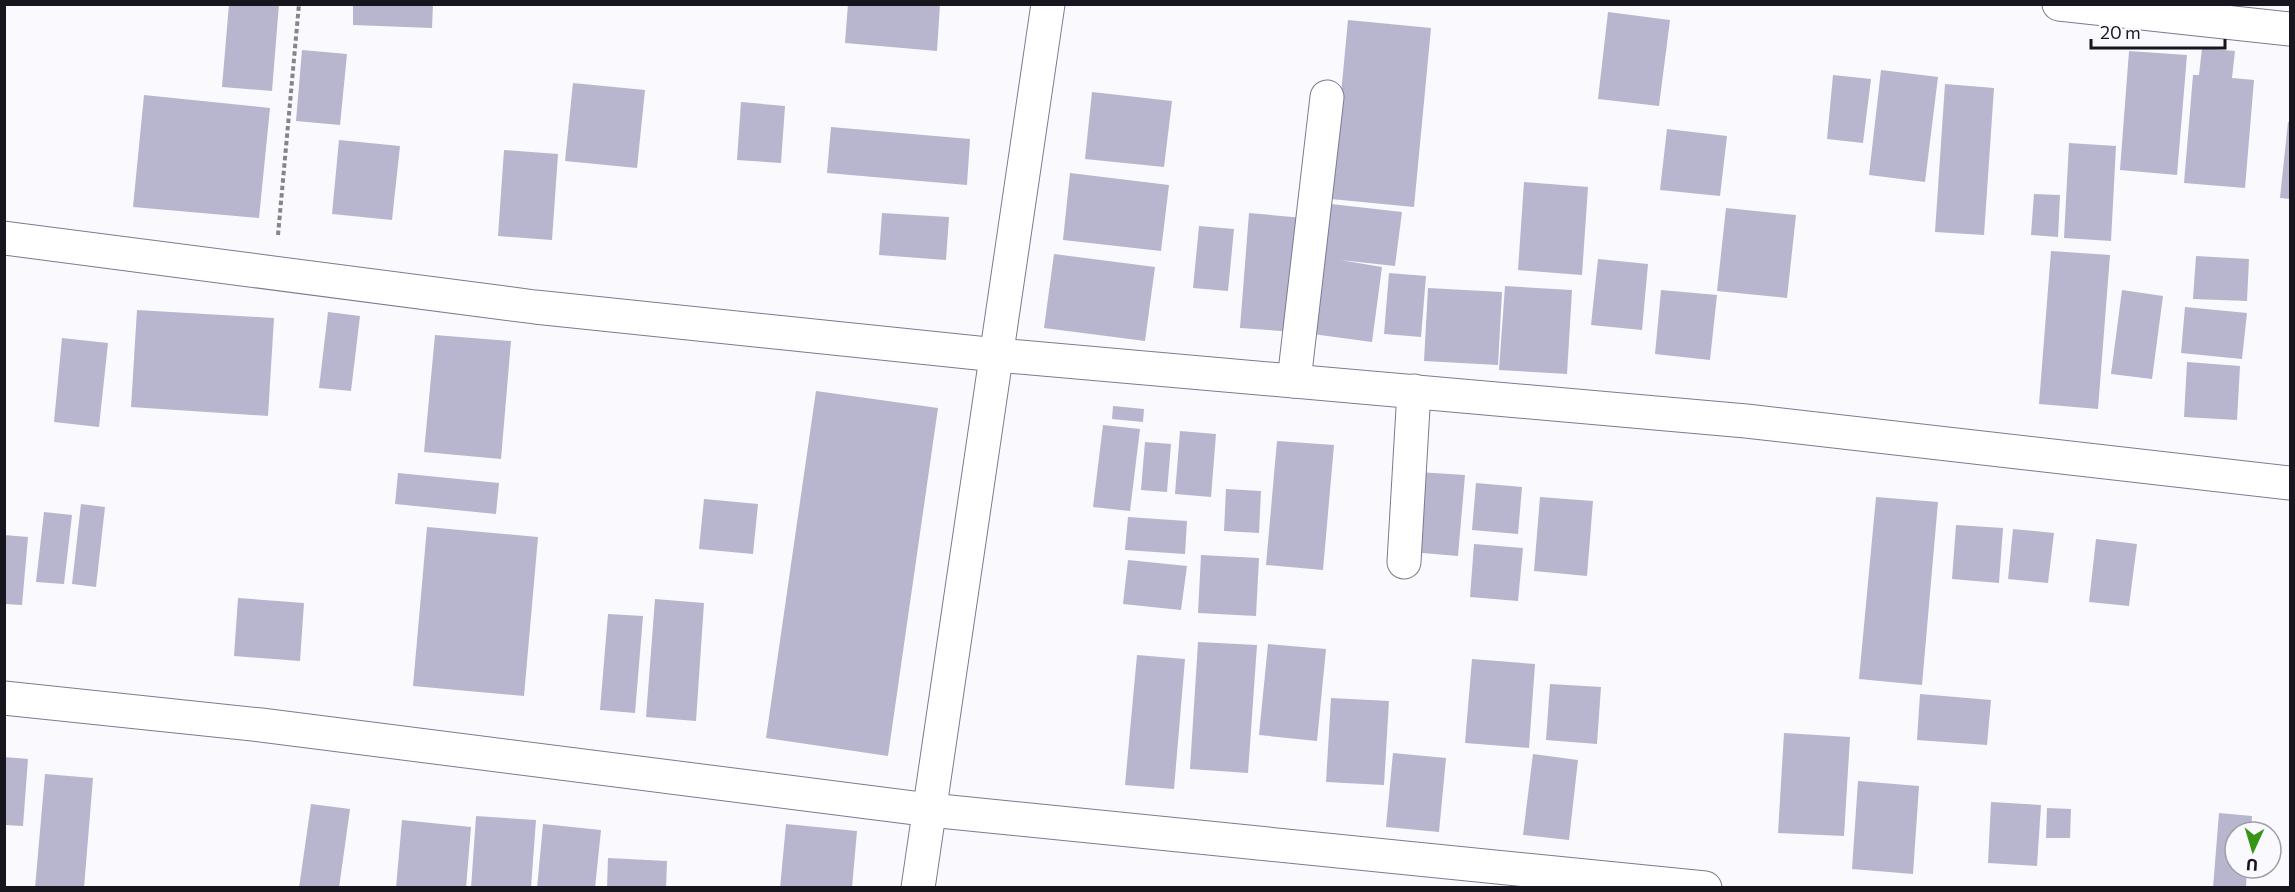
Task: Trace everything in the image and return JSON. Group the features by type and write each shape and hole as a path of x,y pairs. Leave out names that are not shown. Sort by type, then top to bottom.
{"street":[{"path":"918,888 1048,4"},
{"path":"2059,4 2183,11 2290,29"},
{"path":"1294,381 1327,97"},
{"path":"4,238 535,307 997,355 1746,421 2290,483"},
{"path":"1404,562 1414,391"},
{"path":"4,698 261,725 930,810 1705,888"}],"path":[{"path":"275,272 299,4"}],"building":[{"path":"229,4 279,4 272,91 222,87"},
{"path":"353,4 433,4 432,28 353,25"},
{"path":"848,4 940,4 937,51 845,43"},
{"path":"1608,12 1670,20 1659,106 1598,99"},
{"path":"1348,20 1431,28 1414,207 1331,199"},
{"path":"2202,48 2235,51 2232,78 2254,80 2245,188 2184,183 2193,75 2199,75"},
{"path":"302,50 347,54 340,125 296,121"},
{"path":"2129,51 2187,55 2177,175 2120,170"},
{"path":"1881,70 1938,77 1925,182 1869,175"},
{"path":"1833,75 1871,79 1863,143 1827,139"},
{"path":"573,83 645,90 637,168 565,161"},
{"path":"1945,84 1994,88 1984,235 1935,232"},
{"path":"1092,92 1172,101 1164,167 1085,159"},
{"path":"144,95 270,108 259,218 133,207"},
{"path":"741,102 785,106 781,163 737,160"},
{"path":"2288,122 2290,122 2290,199 2280,198"},
{"path":"831,127 970,139 967,185 827,173"},
{"path":"1667,129 1727,136 1720,196 1660,190"},
{"path":"339,140 400,146 392,220 332,214"},
{"path":"2069,143 2116,146 2111,241 2064,238"},
{"path":"504,150 558,154 552,240 498,236"},
{"path":"1070,173 1169,185 1161,251 1063,240"},
{"path":"1524,182 1588,187 1582,275 1518,270"},
{"path":"2034,194 2060,195 2058,237 2031,235"},
{"path":"1322,203 1402,212 1395,266 1340,260 1382,267 1372,342 1305,333"},
{"path":"1726,208 1796,215 1787,298 1717,291"},
{"path":"882,213 949,217 946,260 879,255"},
{"path":"1249,213 1304,218 1295,332 1240,328"},
{"path":"1199,226 1234,229 1228,291 1193,288"},
{"path":"2051,251 2110,255 2098,409 2039,404"},
{"path":"1054,254 1155,267 1145,341 1044,328"},
{"path":"2196,256 2249,259 2247,301 2193,299"},
{"path":"1598,259 1648,264 1642,330 1591,325"},
{"path":"1389,273 1426,276 1421,337 1384,334"},
{"path":"1505,286 1572,290 1567,374 1499,370"},
{"path":"1428,288 1502,292 1498,365 1424,361"},
{"path":"1661,290 1717,295 1710,360 1655,354"},
{"path":"2122,290 2163,296 2152,379 2111,374"},
{"path":"2185,307 2247,313 2242,359 2181,353"},
{"path":"137,310 274,318 268,416 131,407"},
{"path":"328,312 360,316 351,391 319,388"},
{"path":"435,335 511,341 501,459 424,452"},
{"path":"62,338 108,343 99,427 54,422"},
{"path":"2187,362 2240,366 2237,420 2184,417"},
{"path":"816,391 938,408 888,756 766,738"},
{"path":"1113,406 1144,409 1143,422 1112,419"},
{"path":"1103,425 1140,429 1130,511 1093,507"},
{"path":"1180,431 1216,434 1211,497 1175,494"},
{"path":"1277,441 1334,445 1323,570 1266,565"},
{"path":"1145,442 1171,444 1167,492 1141,490"},
{"path":"1418,472 1465,475 1458,556 1411,552"},
{"path":"398,473 499,483 496,514 395,504"},
{"path":"1476,483 1522,487 1518,534 1472,530"},
{"path":"1226,489 1261,491 1259,533 1224,531"},
{"path":"1540,497 1593,501 1587,576 1534,571"},
{"path":"1876,497 1938,502 1922,685 1859,679"},
{"path":"704,499 758,504 753,554 699,549"},
{"path":"81,504 105,507 96,587 72,584"},
{"path":"44,512 72,515 64,584 36,582"},
{"path":"1128,517 1187,521 1185,554 1125,550"},
{"path":"1956,525 2003,528 1999,583 1952,579"},
{"path":"427,527 538,537 524,696 413,686"},
{"path":"2013,529 2054,533 2048,583 2008,579"},
{"path":"4,535 28,537 22,605 4,604"},
{"path":"2096,539 2137,544 2129,606 2089,602"},
{"path":"1474,544 1523,548 1518,601 1470,597"},
{"path":"1201,555 1259,558 1256,616 1198,613"},
{"path":"1128,560 1187,566 1181,610 1123,604"},
{"path":"238,598 304,603 300,661 234,656"},
{"path":"655,599 704,603 696,721 646,717"},
{"path":"608,614 643,616 635,713 600,710"},
{"path":"1198,642 1257,645 1248,773 1190,769"},
{"path":"1268,644 1326,649 1317,741 1259,735"},
{"path":"1137,655 1185,659 1174,789 1125,785"},
{"path":"1472,659 1535,664 1529,748 1465,743"},
{"path":"1550,684 1601,687 1597,744 1546,740"},
{"path":"1920,694 1991,700 1987,745 1917,740"},
{"path":"1331,698 1389,701 1384,785 1326,782"},
{"path":"1784,733 1850,737 1844,836 1778,833"},
{"path":"1393,753 1446,758 1439,832 1386,827"},
{"path":"1533,754 1578,760 1569,840 1523,835"},
{"path":"4,757 28,759 23,826 4,825"},
{"path":"45,774 93,778 84,888 35,888"},
{"path":"1858,781 1919,786 1913,874 1852,869"},
{"path":"1991,802 2041,805 2037,866 1988,863"},
{"path":"311,804 350,809 339,888 299,888"},
{"path":"2047,808 2071,809 2070,838 2046,838"},
{"path":"2219,813 2252,816 2252,820 2223,820 2223,880 2246,880 2246,888 2213,888"},
{"path":"476,816 536,820 531,888 471,888"},
{"path":"402,820 471,827 466,888 396,888"},
{"path":"543,824 601,830 595,888 537,888"},
{"path":"786,824 857,831 852,888 780,888"},
{"path":"608,858 667,861 666,888 607,888"}]}
